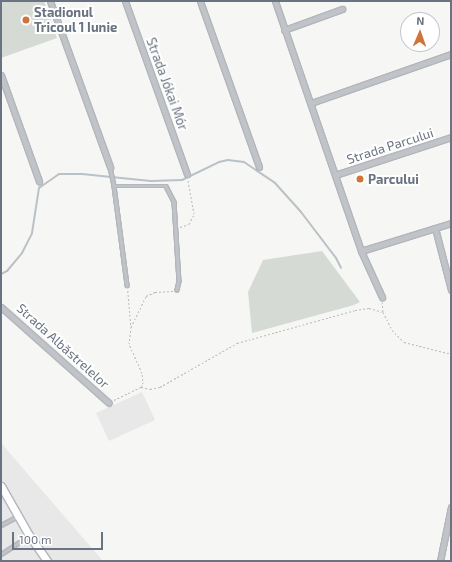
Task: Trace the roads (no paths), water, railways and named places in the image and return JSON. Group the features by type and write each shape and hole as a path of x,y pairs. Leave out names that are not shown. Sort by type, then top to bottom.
{"street":[{"path":"50,1 110,167"},
{"name":"Strada Jókai Mór","path":"125,1 187,174"},
{"path":"200,1 259,167"},
{"path":"275,1 361,251 382,297"},
{"path":"284,30 342,9"},
{"path":"311,103 451,54"},
{"path":"1,75 2,82 39,181"},
{"name":"Strada Parcului","path":"335,175 451,137"},
{"path":"361,251 451,223"},
{"path":"435,228 451,290"},
{"name":"Strada Albăstrelelor","path":"1,307 109,402"},
{"path":"1,486 29,535 47,561"},
{"path":"440,561 451,507"}],"lane":[{"path":"110,167 114,186 127,285"},
{"path":"114,186 166,186 174,202 179,281 177,290"},
{"path":"1,526 18,516"},
{"path":"1,554 29,535"}],"waterway":[{"path":"1,274 7,271 22,253 32,233 39,188 59,174 82,174 151,181 182,180 219,162 228,160 244,162 275,183 301,212 336,258 341,268"}],"place":[{"name":"Stadionul Tricoul 1 Iunie","path":"26,20"},
{"name":"Parcului","path":"360,179"}]}
